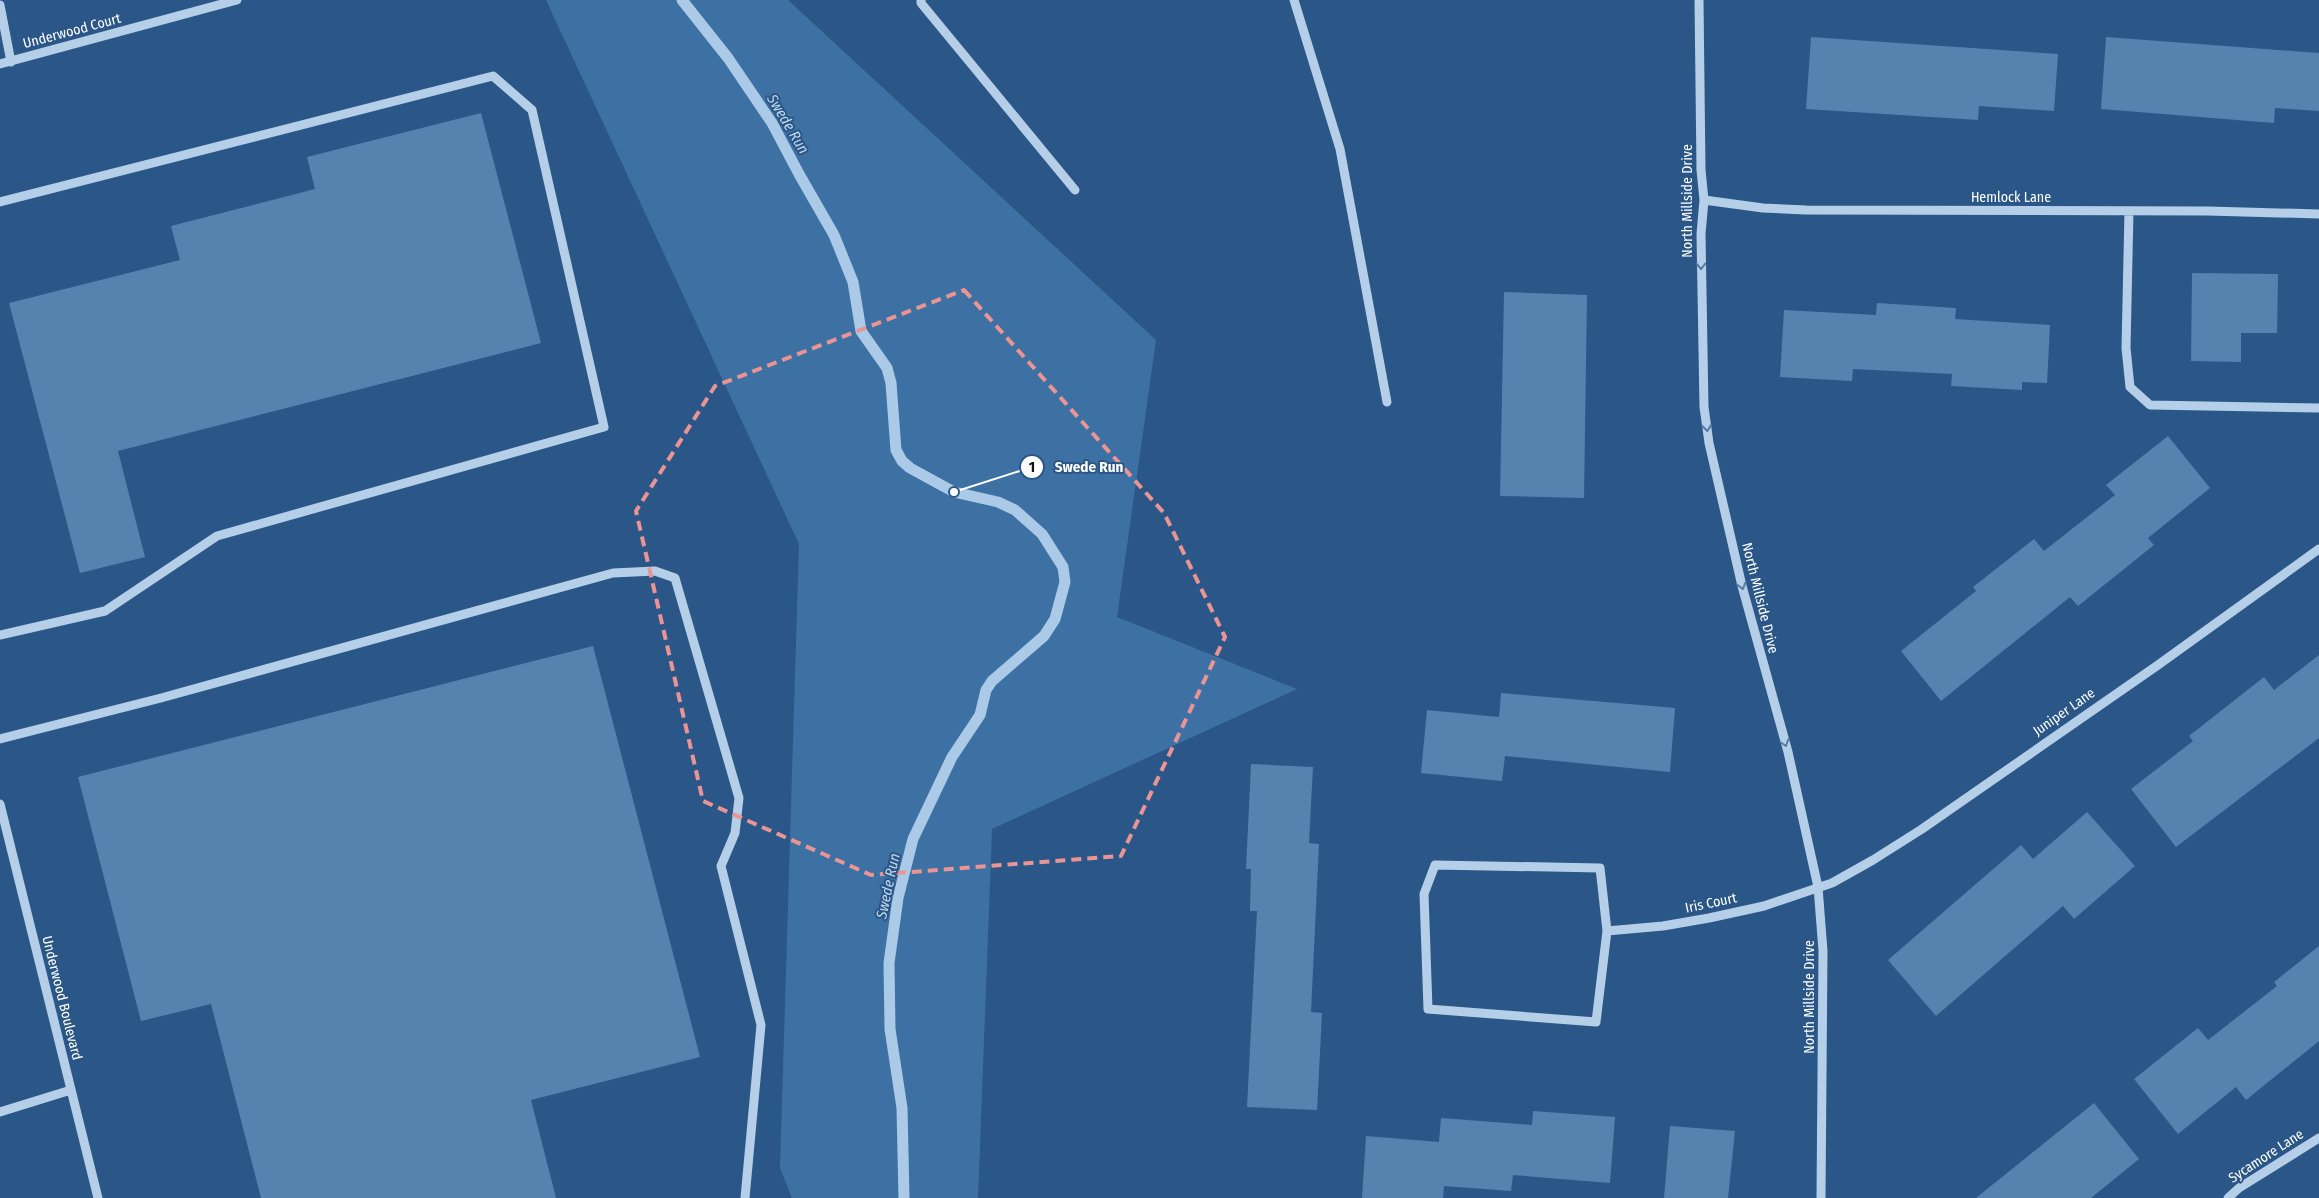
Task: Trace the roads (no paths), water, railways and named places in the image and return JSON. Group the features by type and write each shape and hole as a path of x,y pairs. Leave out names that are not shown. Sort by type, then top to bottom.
{"street":[{"name":"Underwood Court","path":"0,64 237,0"},
{"path":"921,0 921,3 1075,190"},
{"path":"1294,0 1340,149 1387,402"},
{"name":"North Millside Drive","path":"1698,0 1701,170 1704,200 1701,234 1704,407 1709,443 1742,586 1788,752 1818,887 1823,951 1821,1198"},
{"path":"0,5 11,62"},
{"path":"0,202 493,76 532,110 604,426 217,536 105,611 0,635"},
{"name":"Hemlock Lane","path":"1704,200 1762,208 1806,210 2270,212 2319,214"},
{"path":"2129,211 2126,348 2130,387 2150,405 2319,408"},
{"name":"Juniper Lane","path":"1818,887 1832,883 1922,829 2158,665 2319,549"},
{"path":"0,738 161,698 613,573 655,571 675,578 739,798 736,833 721,866 761,1025 745,1198"},
{"name":"Underwood Boulevard","path":"0,804 98,1198"},
{"path":"1435,865 1600,868 1607,931 1596,1022 1428,1009 1424,894 1435,865"},
{"name":"Iris Court","path":"1607,931 1663,926 1709,918 1764,906 1818,887"},
{"path":"0,1112 71,1090"},
{"name":"Sycamore Lane","path":"2228,1198 2239,1188 2319,1138"}],"waterway":[{"name":"Swede Run","path":"682,0 728,58 772,123 834,235 853,282 861,331 887,368 891,383 896,450 902,461 910,468 954,492 998,502 1015,510 1042,534 1063,567 1065,582 1055,619 1044,636 992,681 986,690 980,715 952,757 913,839 898,898 889,963 890,1029 902,1108 904,1198"}],"place":[{"name":"Swede Run","path":"954,492"}]}
